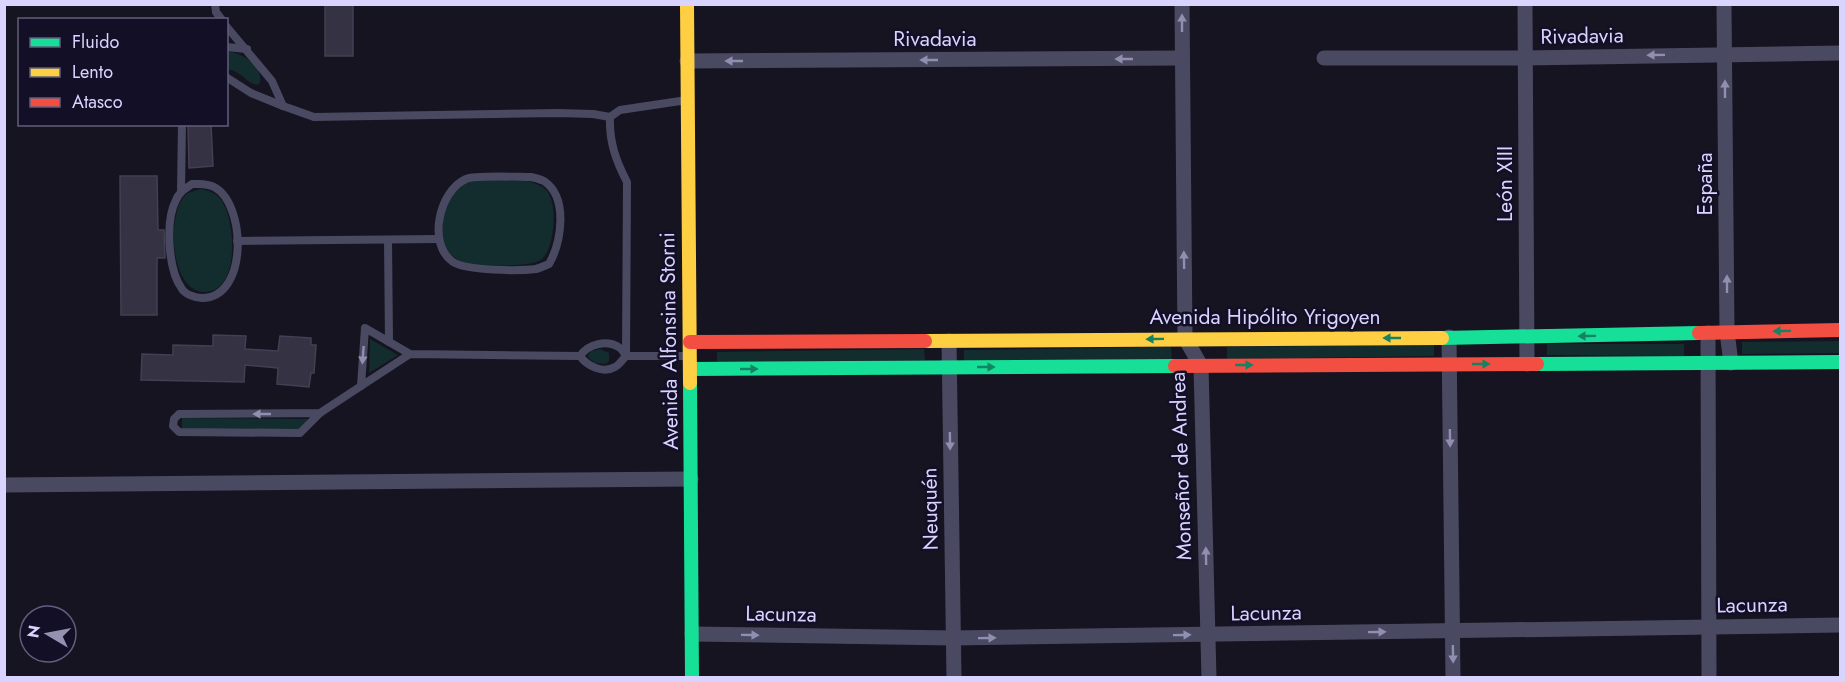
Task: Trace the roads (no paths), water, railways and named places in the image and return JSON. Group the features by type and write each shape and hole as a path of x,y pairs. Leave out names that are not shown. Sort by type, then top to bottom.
{"main road":[{"name":"Avenida Alfonsina Storni","path":"687,4 692,678"},
{"name":"Avenida Hipólito Yrigoyen","path":"690,356 949,341 1449,338 1840,330"},
{"path":"690,356 949,368 1840,362"}],"street":[{"name":"Monseñor de Andrea","path":"1182,4 1185,338 1201,366 1209,678"},
{"name":"León XIII","path":"1524,4 1527,364"},
{"name":"España","path":"1724,4 1727,332 1731,363"},
{"name":"Rivadavia","path":"1324,58 1525,58 1840,53"},
{"name":"Rivadavia","path":"687,61 1182,58"},
{"path":"1708,333 1709,678"},
{"path":"1449,338 1453,678"},
{"name":"Neuquén","path":"949,341 954,678"},
{"path":"4,485 691,479"},
{"name":"Lacunza","path":"692,634 953,638 1840,625"}],"lane":[{"path":"215,4 216,12 220,18"},
{"path":"228,28 273,81 283,106"},
{"path":"228,47 247,49"},
{"path":"228,78 251,93 314,117 558,113 610,117 620,110 687,100"},
{"path":"361,386 365,328 410,354 580,356 592,368 615,368 626,356 627,182 615,158 610,132 610,117"},
{"path":"181,191 182,126"},
{"path":"531,177 543,181 553,190 558,203 559,237 555,252 549,264 537,269 466,267 452,262 444,252 439,239 439,218 442,207 457,185 468,178 531,177"},
{"path":"192,184 206,184 216,188 227,198 235,219 237,241 234,272 228,285 215,296 199,298 183,292 175,278 170,246 170,217 175,200 181,191 192,184"},
{"path":"237,241 439,239"},
{"path":"388,240 389,342"},
{"path":"580,356 583,351 594,344 606,343 620,348 626,356"},
{"path":"320,413 179,414 174,419 173,426 179,432 300,433 320,413 410,354"},
{"path":"626,356 690,356"}]}
